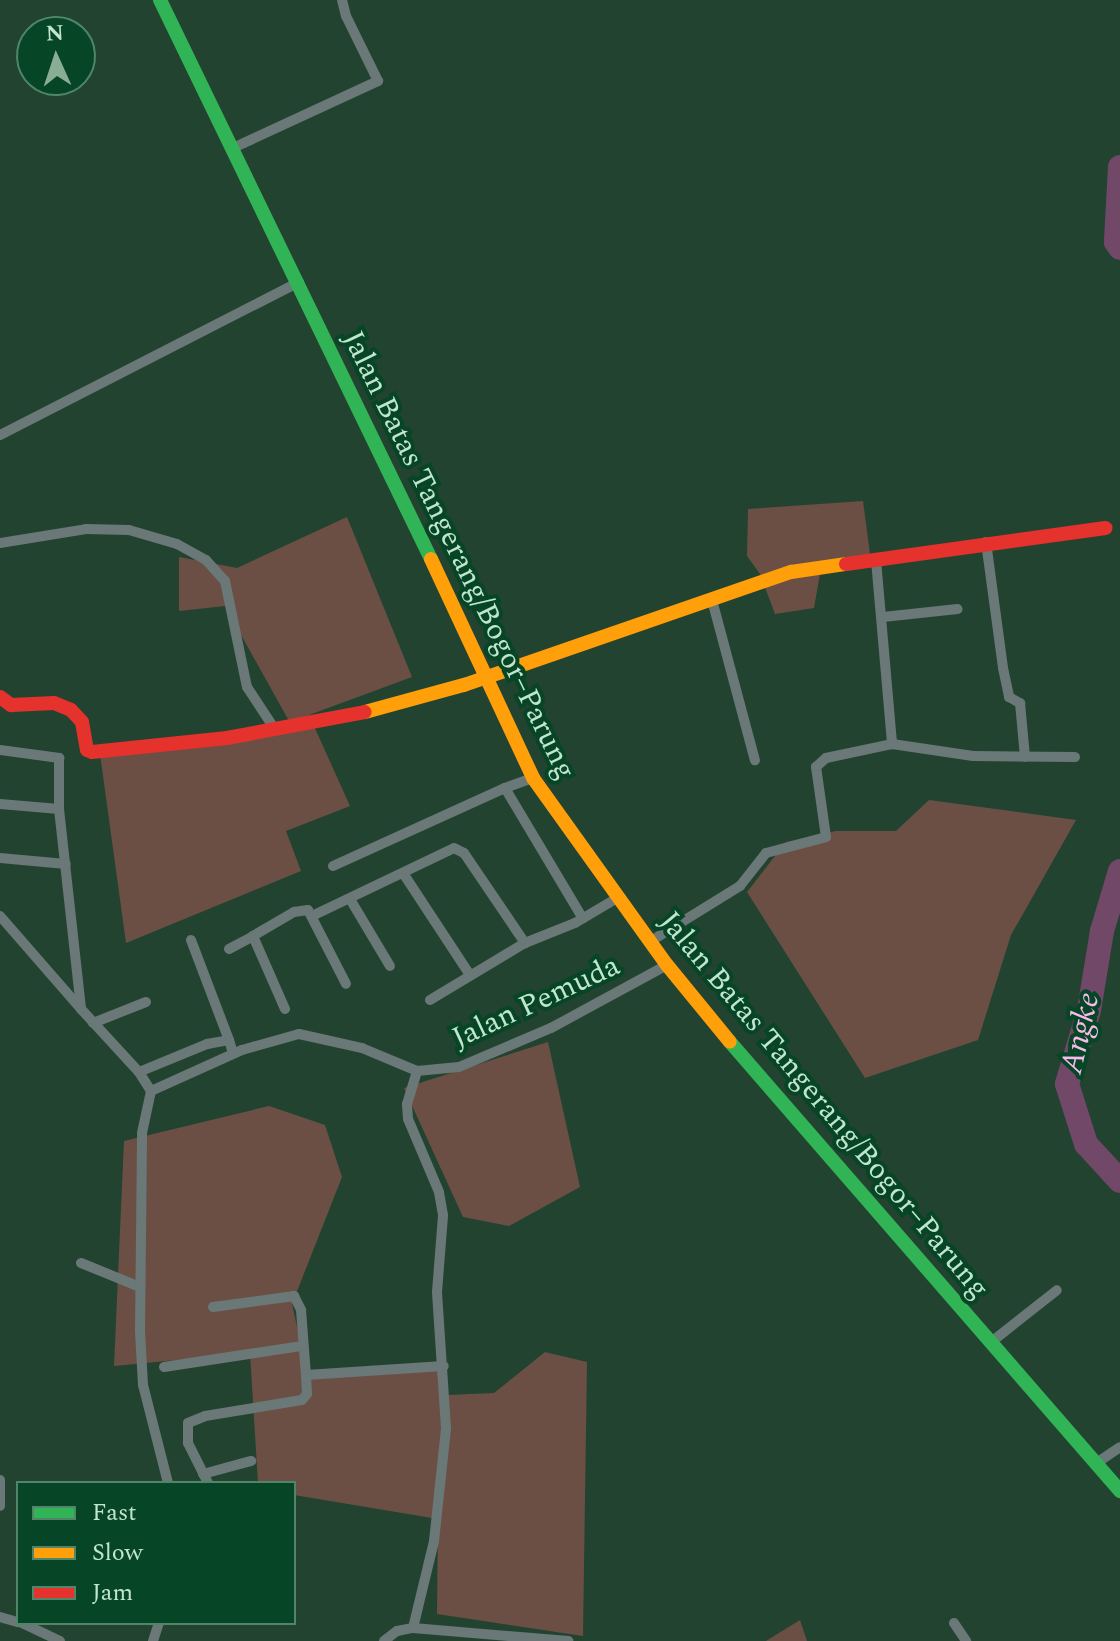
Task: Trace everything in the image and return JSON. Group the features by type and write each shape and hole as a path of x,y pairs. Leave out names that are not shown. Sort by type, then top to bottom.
{"main road":[{"name":"Jalan Batas Tangerang/Bogor–Parung","path":"160,0 363,413 483,678 533,778 667,965 816,1145 1120,1491"},
{"path":"0,697 11,705 54,703 71,710 82,722 87,750 99,753 163,747 378,710 483,678 791,572 986,542 1106,528"}],"street":[{"path":"233,148 378,81 346,16 342,0"},
{"path":"0,435 299,282"},
{"path":"0,543 86,529 129,530 177,544 206,560 225,581 247,687 274,728"},
{"path":"986,542 1003,668 1009,697 1020,703 1025,757"},
{"path":"876,560 892,744"},
{"path":"712,600 755,760"},
{"path":"883,617 958,609"},
{"path":"651,941 740,886 766,853 826,837 816,767 820,762 851,751 892,744 973,756 1075,757"},
{"path":"0,750 58,756 59,809 81,1009"},
{"path":"333,866 533,778"},
{"path":"505,788 583,919"},
{"path":"0,804 59,809"},
{"path":"312,916 454,848 460,849 525,943"},
{"path":"0,858 66,864"},
{"path":"403,873 470,975"},
{"path":"430,1000 525,943 583,919 619,897"},
{"path":"350,899 390,966"},
{"path":"229,949 294,912 308,910 346,984"},
{"path":"0,916 139,1072 151,1091 142,1133 140,1287 143,1385 167,1481"},
{"path":"253,936 285,1009"},
{"path":"191,940 233,1053"},
{"name":"Jalan Pemuda","path":"151,1091 233,1053 279,1037 303,1034 362,1048 417,1071 459,1067 514,1045 667,965"},
{"path":"93,1023 146,1002"},
{"path":"139,1072 200,1046 229,1040"},
{"path":"413,1628 434,1541 446,1428 437,1292 443,1239 442,1204 408,1119 407,1104 417,1071"},
{"path":"81,1263 140,1287"},
{"path":"990,1343 1057,1290"},
{"path":"213,1307 294,1296 301,1310 307,1394 302,1400 205,1416 188,1423 188,1443 206,1478 251,1461"},
{"path":"164,1367 302,1346"},
{"path":"306,1375 444,1366"},
{"path":"1095,1464 1120,1447"},
{"path":"0,1480 0,1506"},
{"path":"954,1623 966,1641"},
{"path":"26,1625 60,1641"},
{"path":"384,1641 397,1631 413,1628 568,1641"}],"shaded area":[{"path":"863,501 870,554 822,562 814,608 775,614 760,574 747,556 748,509"},
{"path":"347,517 412,677 309,715 350,806 286,831 301,871 126,943 100,754 289,721 225,606 179,611 179,557 237,568"},
{"path":"929,800 1076,820 1011,935 978,1040 865,1078 747,892 786,842 836,831 896,831"},
{"path":"548,1042 580,1187 509,1226 463,1217 404,1088"},
{"path":"269,1106 325,1125 342,1177 292,1304 307,1372 446,1365 447,1395 494,1393 545,1352 587,1362 583,1636 437,1614 438,1519 296,1495 296,1481 258,1481 250,1353 114,1366 124,1141"},
{"path":"800,1620 807,1641 766,1641"}],"waterway":[{"name":"Angke","path":"1120,167 1116,242 1120,248"},
{"name":"Angke","path":"1120,871 1102,931 1089,1010 1067,1084 1086,1144 1120,1181"}],"traffic: fast":[{"path":"160,0 431,559"},
{"path":"730,1042 1120,1491"}],"traffic: slow":[{"path":"431,559 533,778 667,965 730,1042"},
{"path":"365,712 464,685 791,572 846,564"}],"traffic: jam":[{"path":"846,564 1106,528"},
{"path":"0,697 11,705 54,703 71,710 82,722 87,750 92,752 227,738 365,712"}]}
